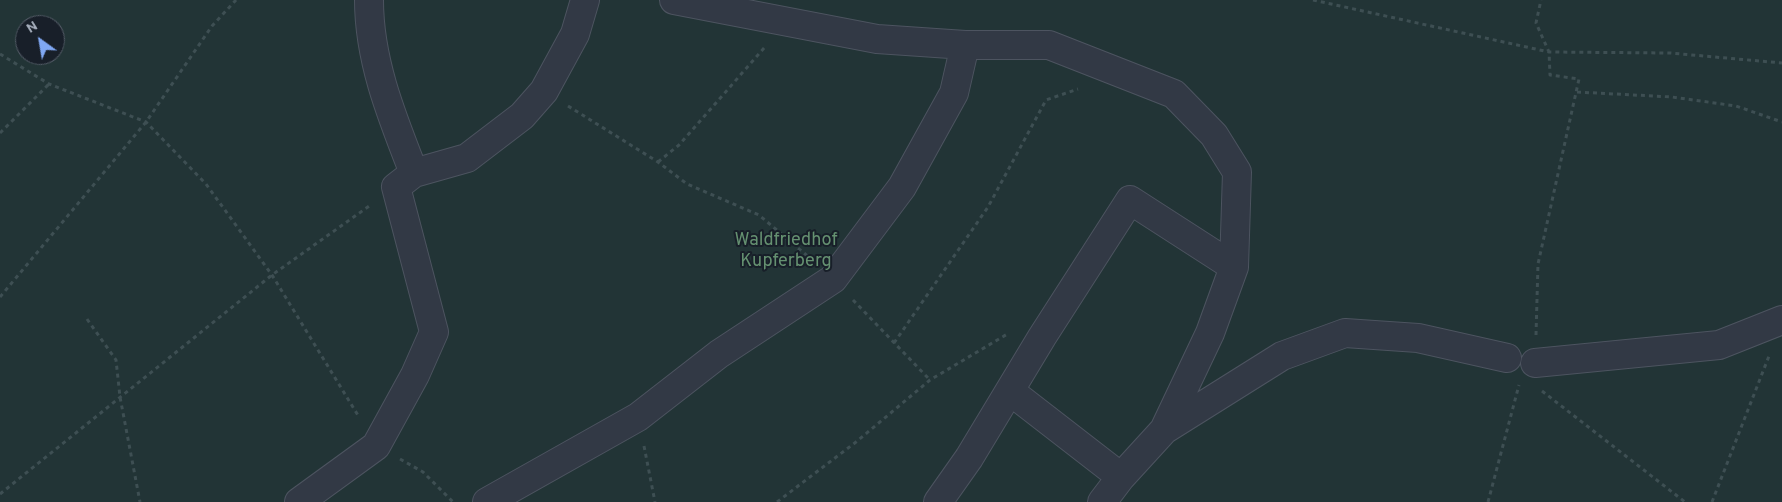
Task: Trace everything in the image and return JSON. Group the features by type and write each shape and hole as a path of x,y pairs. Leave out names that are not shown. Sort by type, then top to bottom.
{"lane":[{"path":"299,502 376,446 415,375 434,332 405,180 369,27 369,0"},
{"path":"405,180 467,158 522,116 544,91 575,34 585,0"},
{"path":"674,0 877,39 965,45 1049,45 1174,94 1214,135 1237,172 1234,266 1210,333 1164,430"},
{"path":"487,502 638,416 719,354 833,279 902,187 954,93 965,45"},
{"path":"938,502 969,458 1042,337 1130,200 1234,266"},
{"path":"1102,502 1164,430 1282,356 1345,333 1418,338 1522,365 1719,345 1782,320"},
{"path":"1010,391 1121,478"}],"path":[{"path":"0,297 146,122 212,26 236,0"},
{"path":"1313,0 1549,52 1670,53 1782,63"},
{"path":"1488,502 1522,365 1538,264 1579,79 1550,75 1549,52 1536,23 1541,0"},
{"path":"658,162 679,145 787,22"},
{"path":"0,54 49,84 146,122 206,184 272,275 376,446 423,472 453,502"},
{"path":"0,133 49,84"},
{"path":"894,343 988,207 1046,100 1077,89 1085,92"},
{"path":"544,91 658,162 688,184 759,215 833,279 930,380"},
{"path":"1577,92 1672,97 1736,106 1782,122"},
{"path":"0,494 272,275 405,180"},
{"path":"87,320 116,360 120,397 140,502"},
{"path":"777,502 856,442 930,380 1011,332 1042,337"},
{"path":"1712,502 1772,347"},
{"path":"1522,365 1685,502"},
{"path":"638,416 655,502"}],"green space":[{"name":"Waldfriedhof Kupferberg","path":"0,0 1782,0 1782,502 0,502"}]}
